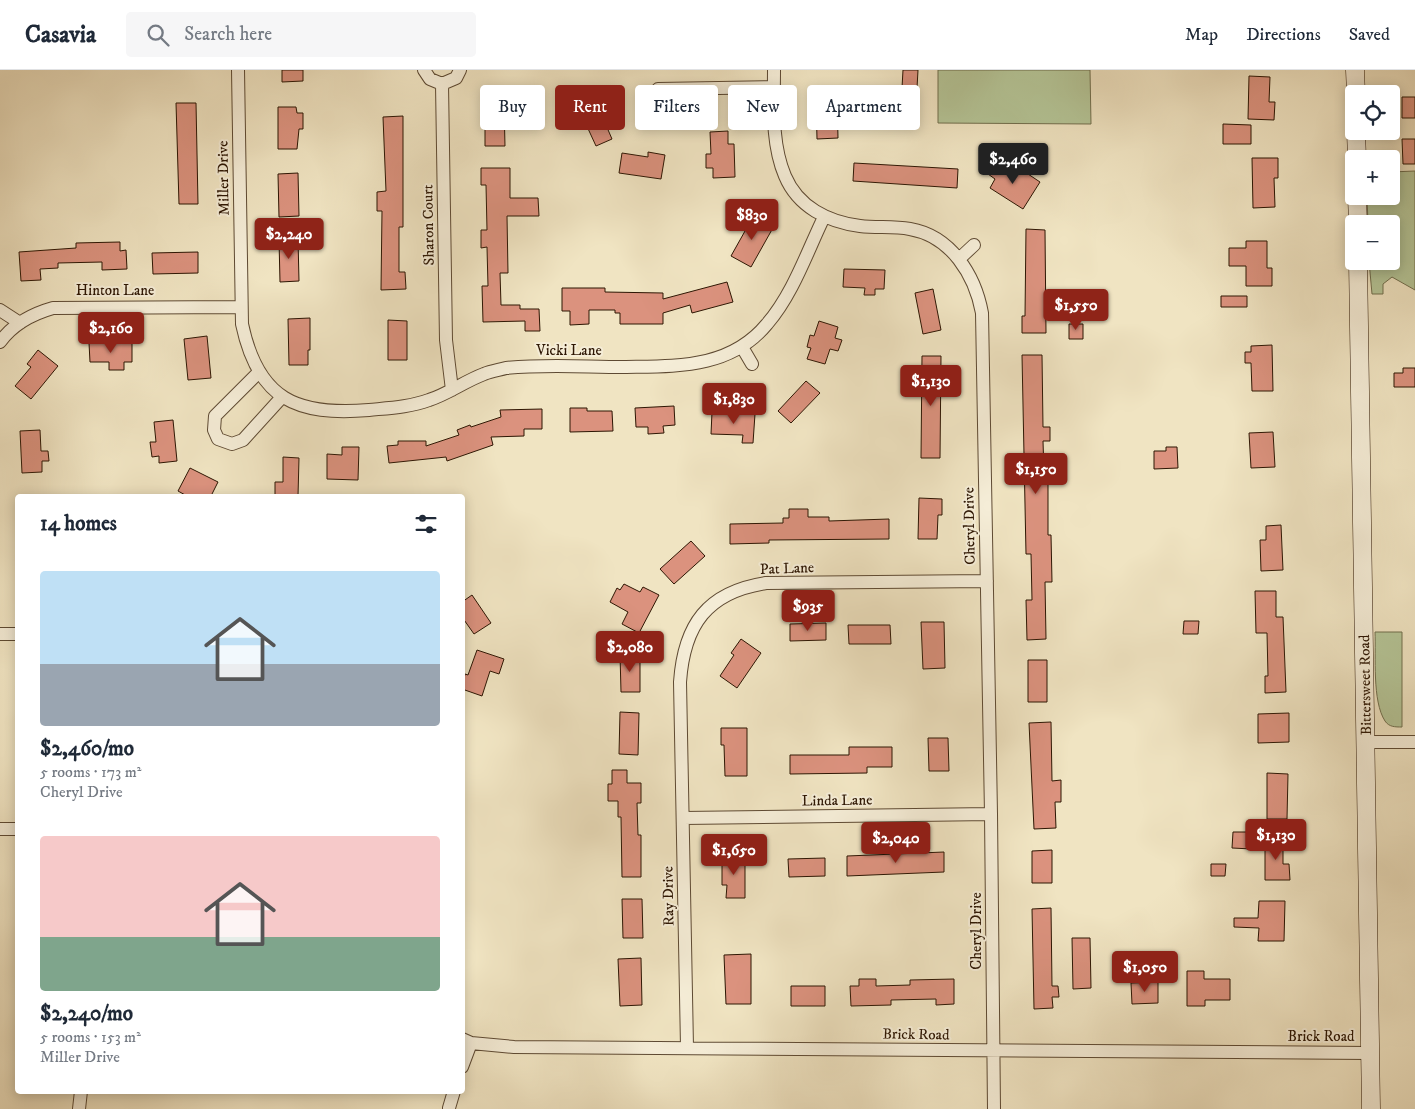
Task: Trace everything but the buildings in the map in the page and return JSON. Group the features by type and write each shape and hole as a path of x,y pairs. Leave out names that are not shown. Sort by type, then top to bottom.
{"street":[{"name":"Miller Drive","path":"238,70 242,307 246,344 259,372"},
{"path":"424,70 430,79 442,84 456,78 460,70"},
{"name":"Cheryl Drive","path":"774,70 774,85"},
{"path":"1355,70 1356,85"},
{"name":"Sharon Court","path":"442,84 446,340 452,390"},
{"name":"Cheryl Drive","path":"776,130 776,143 784,175 797,195 824,217 861,226 911,229 939,241 959,259 973,281 982,313 994,1109"},
{"name":"Vicki Lane","path":"259,372 269,385 282,396 307,409 349,412 420,403 484,374 506,368 677,366 708,362 742,347 758,334 775,314 824,217"},
{"path":"959,259 974,245"},
{"name":"Bittersweet Road","path":"1358,270 1371,1109"},
{"name":"Hinton Lane","path":"0,342 20,323 39,312 66,306 242,307"},
{"path":"0,310 20,323"},
{"path":"742,347 752,364"},
{"path":"259,372 215,416 214,430 218,439 232,444 243,440 282,396"},
{"name":"Pat Lane","path":"681,744 680,682 683,652 695,623 704,612 722,597 749,586 766,583 987,582"},
{"path":"0,634 15,634"},
{"path":"1366,742 1415,742"},
{"name":"Ray Drive","path":"681,744 687,1047"},
{"name":"Linda Lane","path":"683,818 991,814"},
{"path":"0,829 15,829"},
{"name":"Brick Road","path":"467,1041 514,1047 1370,1053"},
{"path":"79,1109 81,1094"},
{"path":"448,1108 453,1094"}],"green space":[{"path":"938,70 1090,70 1091,124 938,123"},
{"path":"1415,171 1415,290 1392,277 1383,284 1383,294 1372,294 1370,270 1400,270 1400,215 1368,215 1367,205 1400,205 1400,172"},
{"path":"1375,632 1402,632 1402,727 1395,727 1385,721 1378,702"}]}
